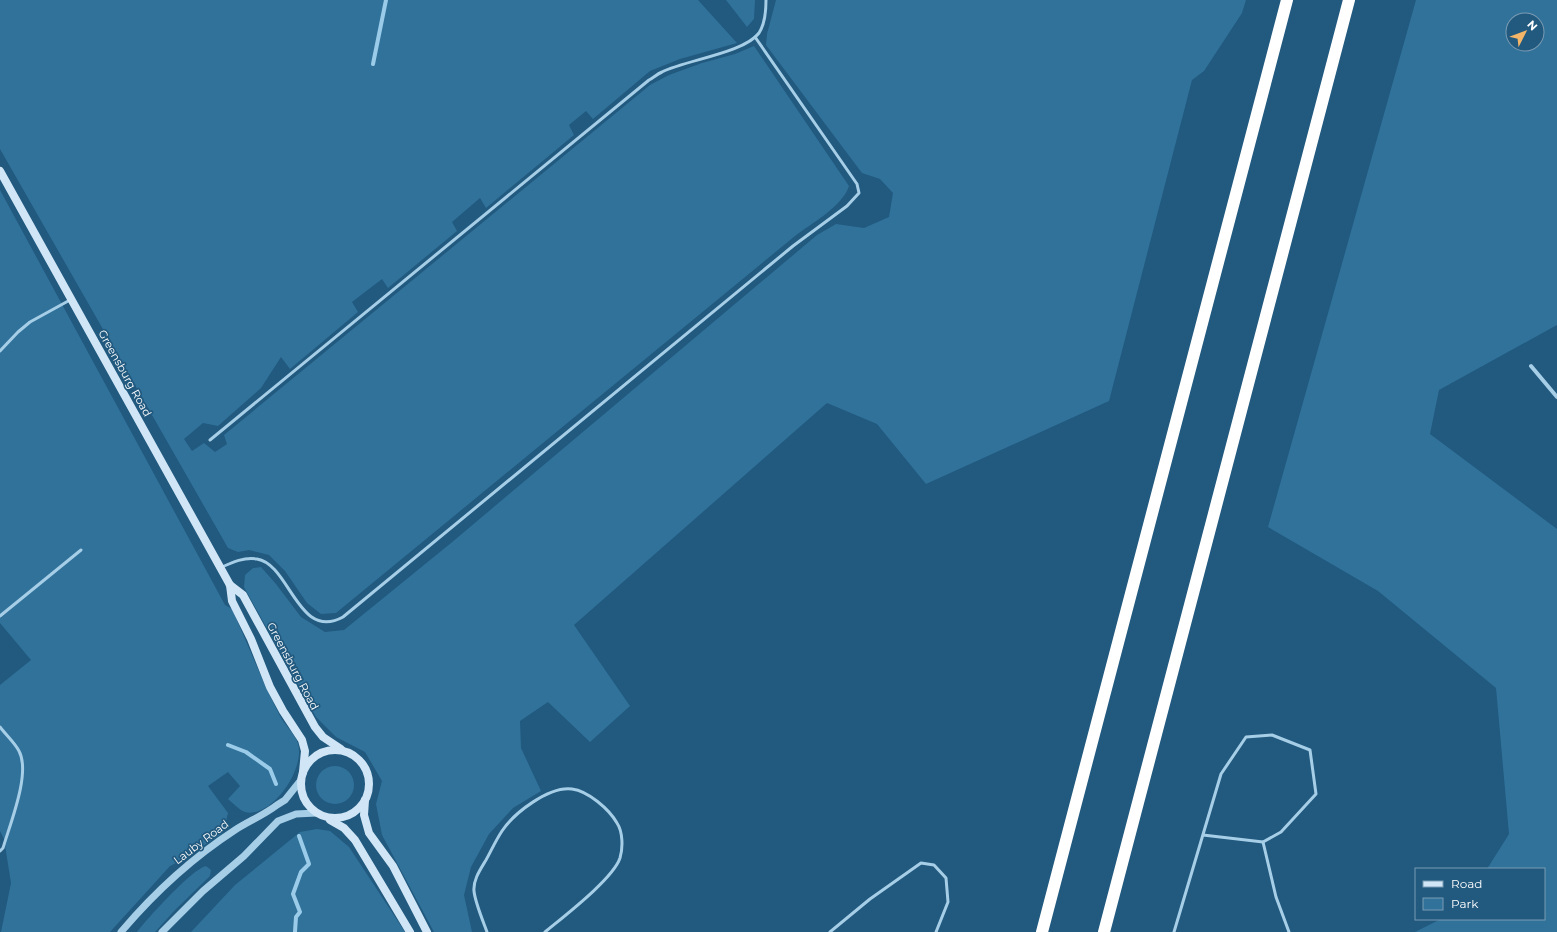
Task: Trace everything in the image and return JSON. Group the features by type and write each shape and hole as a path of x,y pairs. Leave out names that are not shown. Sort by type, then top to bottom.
{"highway":[{"path":"1042,932 1287,0"},
{"path":"1104,932 1349,0"}],"main road":[{"name":"Greensburg Road","path":"0,171 230,585 232,601 251,639 270,688 285,715 302,740 305,751 302,776"},
{"name":"Greensburg Road","path":"230,585 243,595 314,728 328,741 343,751"},
{"path":"410,932 355,840 339,824 320,815 304,799 301,790 302,776 311,760 319,754 334,750 343,751 357,758 366,771 369,785 364,815 369,832 393,866 427,932"},
{"path":"320,815 333,818 347,816 359,807 366,798"}],"street":[{"path":"1531,366 1557,397"},
{"name":"Lauby Road","path":"121,932 151,898 172,878 221,840 277,806 284,800 302,776"},
{"path":"162,932 190,903 247,853 278,821 296,814 320,815"}],"lane":[{"path":"210,440 649,80 661,72 728,52 755,37 760,32 764,20 766,0"},
{"path":"221,567 239,559 258,559 270,565 306,613 319,622 334,622 343,617 793,246 847,206 859,193 857,184 755,37"},
{"path":"0,351 30,322 72,300"},
{"path":"0,616 81,550"},
{"path":"0,727 20,752 24,765 23,780 3,848 0,851"},
{"path":"1174,932 1221,774 1246,737 1272,735 1310,750 1316,794 1281,832 1263,842 1203,835"},
{"path":"487,932 474,891 476,878 502,830 518,814 536,800 552,792 572,789 588,794 606,808 618,824 623,844 620,859 611,874 544,932"},
{"path":"1263,842 1276,897 1289,932"},
{"path":"830,932 870,899 921,863 934,865 946,878 948,902 936,932"}],"green space":[{"path":"0,0 698,0 737,43 680,59 650,71 593,119 586,111 569,125 574,135 486,208 480,198 452,222 457,231 388,288 382,279 352,302 358,312 290,369 281,357 261,388 218,426 203,423 184,439 192,451 204,443 215,452 227,444 224,435 650,85 669,75 702,63 735,54 754,46 849,186 840,201 826,214 795,236 336,613 321,614 307,603 285,571 269,555 249,550 238,552 228,548 0,149"},
{"path":"726,0 755,0 754,19 747,27"},
{"path":"776,0 1246,0 1242,13 1204,71 1192,80 1109,401 926,484 877,424 827,403 574,625 630,706 590,742 548,702 520,721 521,748 541,791 513,808 489,834 471,867 464,895 472,932 434,932 382,835 376,804 382,781 365,752 336,737 316,717 244,587 245,575 253,568 261,567 301,617 325,632 344,630 451,543 817,235 836,224 864,228 889,217 893,193 880,179 862,173 766,45 767,34"},
{"path":"1416,0 1557,0 1557,325 1439,390 1430,434 1557,529 1557,932 1415,932 1439,920 1545,920 1545,868 1488,868 1509,834 1496,688 1378,591 1268,527"},
{"path":"0,190 225,605 232,609 273,703 297,741 299,752 297,764 285,788 276,799 266,807 255,812 245,812 228,799 240,786 228,772 208,786 228,813 223,833 170,866 110,932 1,932 11,883 4,839 0,831 0,685 31,660 0,623"},
{"path":"331,766 339,766 346,769 351,774 354,785 351,796 346,801 339,804 331,804 324,801 319,796 316,789 316,781 319,774 324,769"},
{"path":"317,829 330,831 349,847 405,932 191,932 235,885 300,832"},
{"path":"206,866 211,870 210,876 155,932 137,932 181,885 199,869"}],"waterway":[{"path":"373,64 386,0"},
{"path":"228,745 246,752 270,769 276,784"},
{"path":"295,932 296,917 300,912 293,894 301,872 309,864 299,836"}]}
